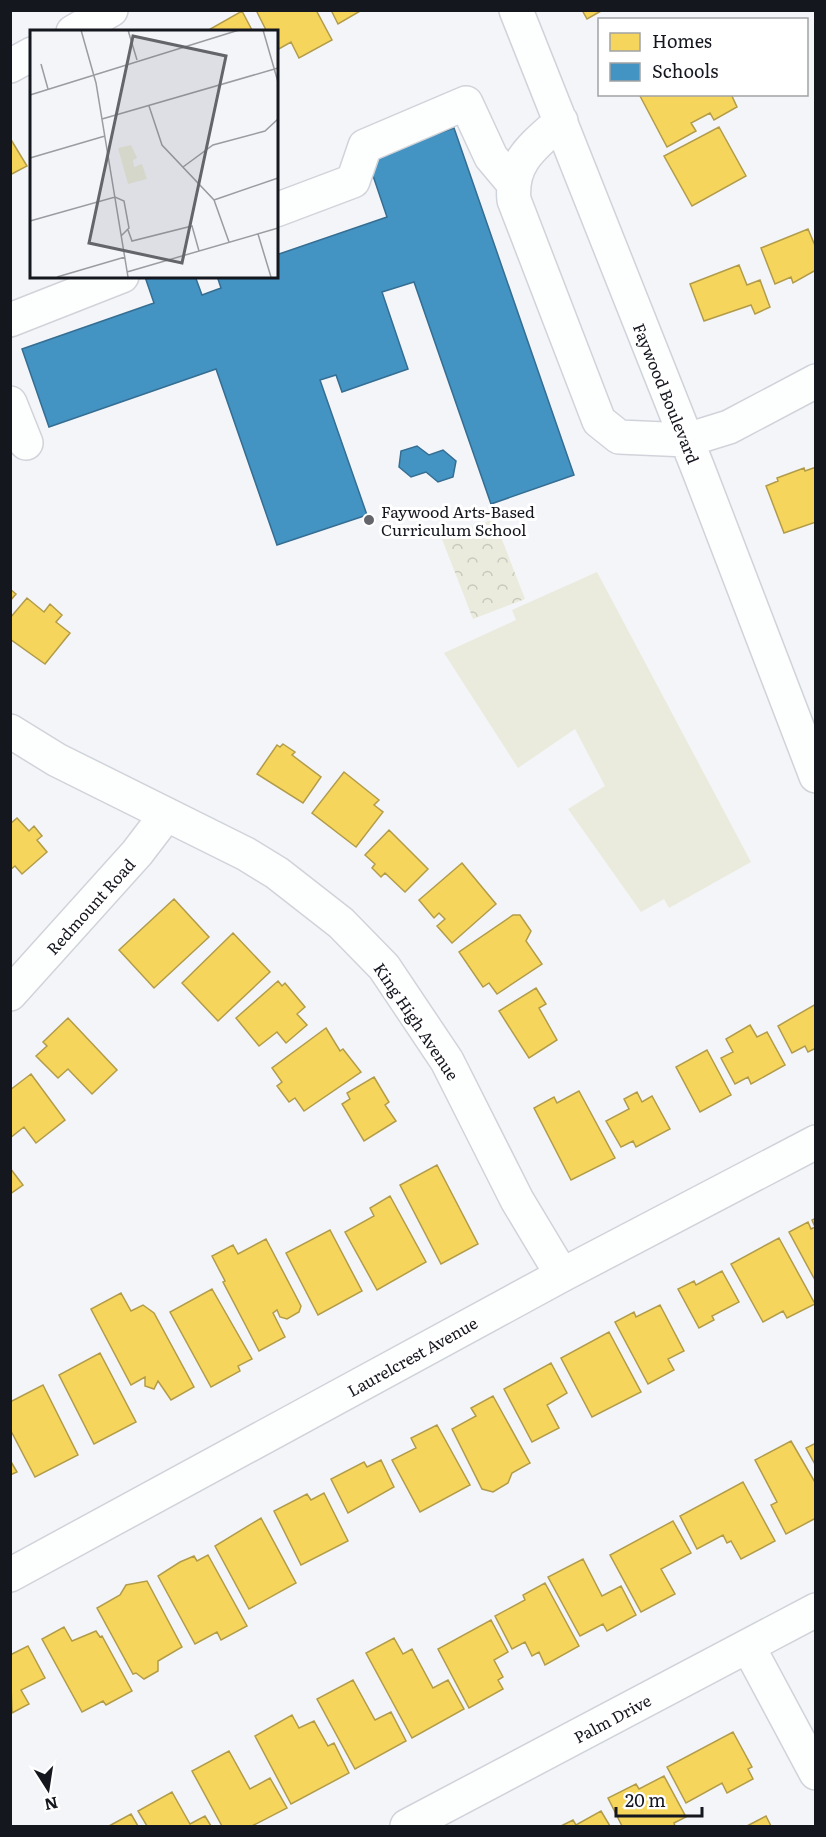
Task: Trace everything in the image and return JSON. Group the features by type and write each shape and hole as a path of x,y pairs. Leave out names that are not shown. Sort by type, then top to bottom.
{"street":[{"path":"76,30 111,10"},
{"name":"Faywood Boulevard","path":"516,10 687,440 816,776"},
{"path":"10,66 30,55"},
{"path":"278,209 352,181 365,146 466,103 491,157 512,182"},
{"path":"561,121 530,150 519,164 512,182 514,200 599,421 619,437 687,440 729,427 816,381"},
{"path":"10,320 117,278"},
{"path":"10,403 26,443"},
{"name":"King High Avenue","path":"10,731 57,760 192,826 277,873 340,923 384,967 447,1061 517,1200 562,1275"},
{"name":"Redmount Road","path":"10,994 137,853 166,815"},
{"name":"Laurelcrest Avenue","path":"10,1575 562,1275 816,1142"},
{"name":"Palm Drive","path":"407,1827 816,1610"},
{"path":"748,1647 816,1773"}],"green space":[{"path":"494,519 525,599 473,619 442,539"},
{"path":"597,572 751,862 669,908 664,899 641,912 568,809 605,786 575,729 518,768 444,653 516,620 512,610"}],"building: Homes":[{"path":"256,10 316,10 332,40 299,58 291,42 278,49 278,30 266,30"},
{"path":"331,10 362,10 338,24"},
{"path":"582,10 603,10 587,19"},
{"path":"242,11 252,30 209,30"},
{"path":"640,96 732,96 737,107 714,120 710,113 691,123 696,131 667,147"},
{"path":"719,127 746,176 692,206 664,156"},
{"path":"10,138 27,166 10,175"},
{"path":"808,229 816,248 816,270 793,283 791,277 775,284 761,248"},
{"path":"739,265 747,285 760,280 770,307 755,314 751,305 704,321 690,284"},
{"path":"816,467 816,522 784,533 766,486 778,481 777,478 804,468 805,471"},
{"path":"10,589 16,594 10,601"},
{"path":"27,598 44,612 50,604 62,615 56,622 70,633 45,664 10,639 10,618"},
{"path":"283,744 295,752 292,755 321,777 303,803 257,774 277,745 280,747"},
{"path":"344,772 379,800 374,805 383,812 356,847 312,813"},
{"path":"17,818 29,831 34,826 42,836 37,840 47,852 22,874 15,866 10,870 10,824"},
{"path":"389,830 428,869 405,892 385,873 381,877 372,868 375,864 365,855"},
{"path":"462,863 496,904 452,943 437,926 445,919 439,913 434,918 419,900"},
{"path":"174,899 209,937 154,988 119,950"},
{"path":"513,915 520,915 531,931 526,941 542,964 497,994 489,983 483,987 459,952"},
{"path":"233,933 270,972 218,1021 182,983"},
{"path":"278,981 282,986 285,983 305,1007 297,1014 307,1025 286,1043 277,1032 259,1046 236,1018"},
{"path":"536,988 546,1004 539,1008 557,1040 529,1058 499,1011"},
{"path":"816,1004 816,1048 808,1052 805,1046 792,1053 778,1026"},
{"path":"68,1018 117,1070 92,1094 68,1069 58,1078 36,1056 47,1046 43,1042"},
{"path":"750,1025 757,1037 767,1032 785,1065 751,1084 748,1077 735,1084 721,1058 733,1052 726,1039"},
{"path":"326,1028 340,1051 343,1049 361,1072 304,1111 295,1098 289,1102 277,1086 282,1082 272,1068"},
{"path":"707,1050 731,1095 700,1112 676,1067"},
{"path":"31,1074 65,1120 36,1143 24,1127 10,1138 10,1090"},
{"path":"374,1077 389,1102 385,1105 396,1121 364,1141 342,1104 350,1099 347,1093"},
{"path":"579,1091 615,1158 571,1180 534,1108 554,1097 557,1103"},
{"path":"637,1092 642,1102 652,1096 670,1129 636,1147 633,1141 621,1147 606,1121 629,1109 624,1099"},
{"path":"437,1165 478,1244 441,1264 400,1185"},
{"path":"10,1168 23,1185 10,1194"},
{"path":"390,1196 426,1262 377,1290 345,1232 374,1216 370,1208"},
{"path":"816,1218 816,1282 789,1232 808,1222 811,1229 815,1227 812,1220"},
{"path":"330,1230 362,1291 318,1315 286,1253"},
{"path":"779,1238 815,1304 787,1318 783,1311 763,1322 731,1264"},
{"path":"266,1239 301,1306 299,1312 287,1319 280,1317 277,1310 273,1313 285,1337 259,1351 212,1256 233,1245 238,1254"},
{"path":"722,1271 739,1302 712,1316 714,1320 699,1328 678,1289 694,1281 696,1285"},
{"path":"212,1289 252,1359 238,1366 240,1371 211,1387 170,1312"},
{"path":"121,1293 131,1311 143,1305 154,1313 194,1387 171,1400 158,1381 154,1389 145,1386 145,1377 131,1385 91,1309"},
{"path":"660,1305 684,1351 668,1359 674,1370 648,1384 615,1322 634,1312 636,1317"},
{"path":"609,1332 641,1392 592,1417 561,1358"},
{"path":"100,1353 136,1422 94,1444 59,1375"},
{"path":"551,1363 567,1393 547,1405 559,1428 532,1442 504,1389"},
{"path":"43,1385 78,1455 35,1477 10,1429 10,1402"},
{"path":"493,1396 530,1463 512,1473 508,1483 493,1492 482,1489 452,1429 476,1416 471,1408"},
{"path":"437,1425 470,1485 420,1512 392,1460 416,1448 411,1438"},
{"path":"791,1441 816,1484 816,1518 786,1534 771,1505 777,1502 755,1460"},
{"path":"816,1443 816,1466 806,1448"},
{"path":"10,1460 17,1472 10,1475"},
{"path":"381,1460 394,1487 348,1513 331,1479 364,1462 367,1467"},
{"path":"743,1482 775,1541 741,1559 731,1541 727,1543 723,1535 697,1549 680,1516"},
{"path":"324,1493 348,1541 301,1565 274,1511 307,1494 311,1500"},
{"path":"261,1518 296,1583 249,1609 215,1546"},
{"path":"673,1521 691,1553 661,1569 675,1594 641,1612 610,1555"},
{"path":"208,1555 247,1626 221,1640 217,1632 195,1644 158,1576 194,1556 197,1561"},
{"path":"583,1559 602,1596 621,1586 636,1615 607,1631 603,1624 580,1636 548,1577"},
{"path":"147,1581 182,1647 158,1661 158,1671 144,1679 136,1673 133,1674 97,1608 120,1595 126,1585"},
{"path":"545,1583 579,1646 545,1665 539,1652 532,1656 525,1642 512,1649 495,1616 525,1600 523,1595"},
{"path":"491,1620 508,1652 494,1660 503,1677 498,1680 503,1689 469,1708 438,1649"},
{"path":"64,1627 72,1641 96,1631 100,1637 102,1636 132,1691 106,1705 103,1701 82,1712 42,1639"},
{"path":"394,1638 403,1654 412,1649 433,1688 448,1680 464,1709 412,1738 366,1653"},
{"path":"28,1646 45,1678 21,1690 29,1704 12,1713 10,1655"},
{"path":"353,1680 375,1720 391,1712 406,1741 355,1769 317,1699"},
{"path":"292,1715 299,1728 314,1721 328,1746 334,1743 349,1773 291,1804 255,1736"},
{"path":"733,1732 752,1767 748,1769 753,1779 727,1793 722,1783 686,1803 667,1767"},
{"path":"229,1751 250,1789 270,1778 287,1808 252,1826 222,1826 192,1771"},
{"path":"664,1776 686,1817 674,1823 675,1826 622,1826 608,1798 636,1784 639,1789"},
{"path":"172,1792 190,1824 205,1816 211,1826 147,1826 138,1811"},
{"path":"601,1811 610,1826 561,1826 573,1820 576,1825"},
{"path":"131,1814 138,1826 109,1826"},
{"path":"766,1816 771,1826 747,1826"}],"building: Schools":[{"path":"454,128 574,475 491,504 414,282 382,292 408,369 342,392 336,375 320,380 367,515 277,545 216,369 49,427 22,349 154,303 145,278 196,278 202,295 221,288 218,278 278,278 278,254 387,217 367,158"},
{"path":"417,446 429,455 443,450 456,461 453,477 438,482 426,472 411,477 399,467 401,451"}],"place":[{"name":"Faywood Arts-Based Curriculum School","path":"369,520"}]}
